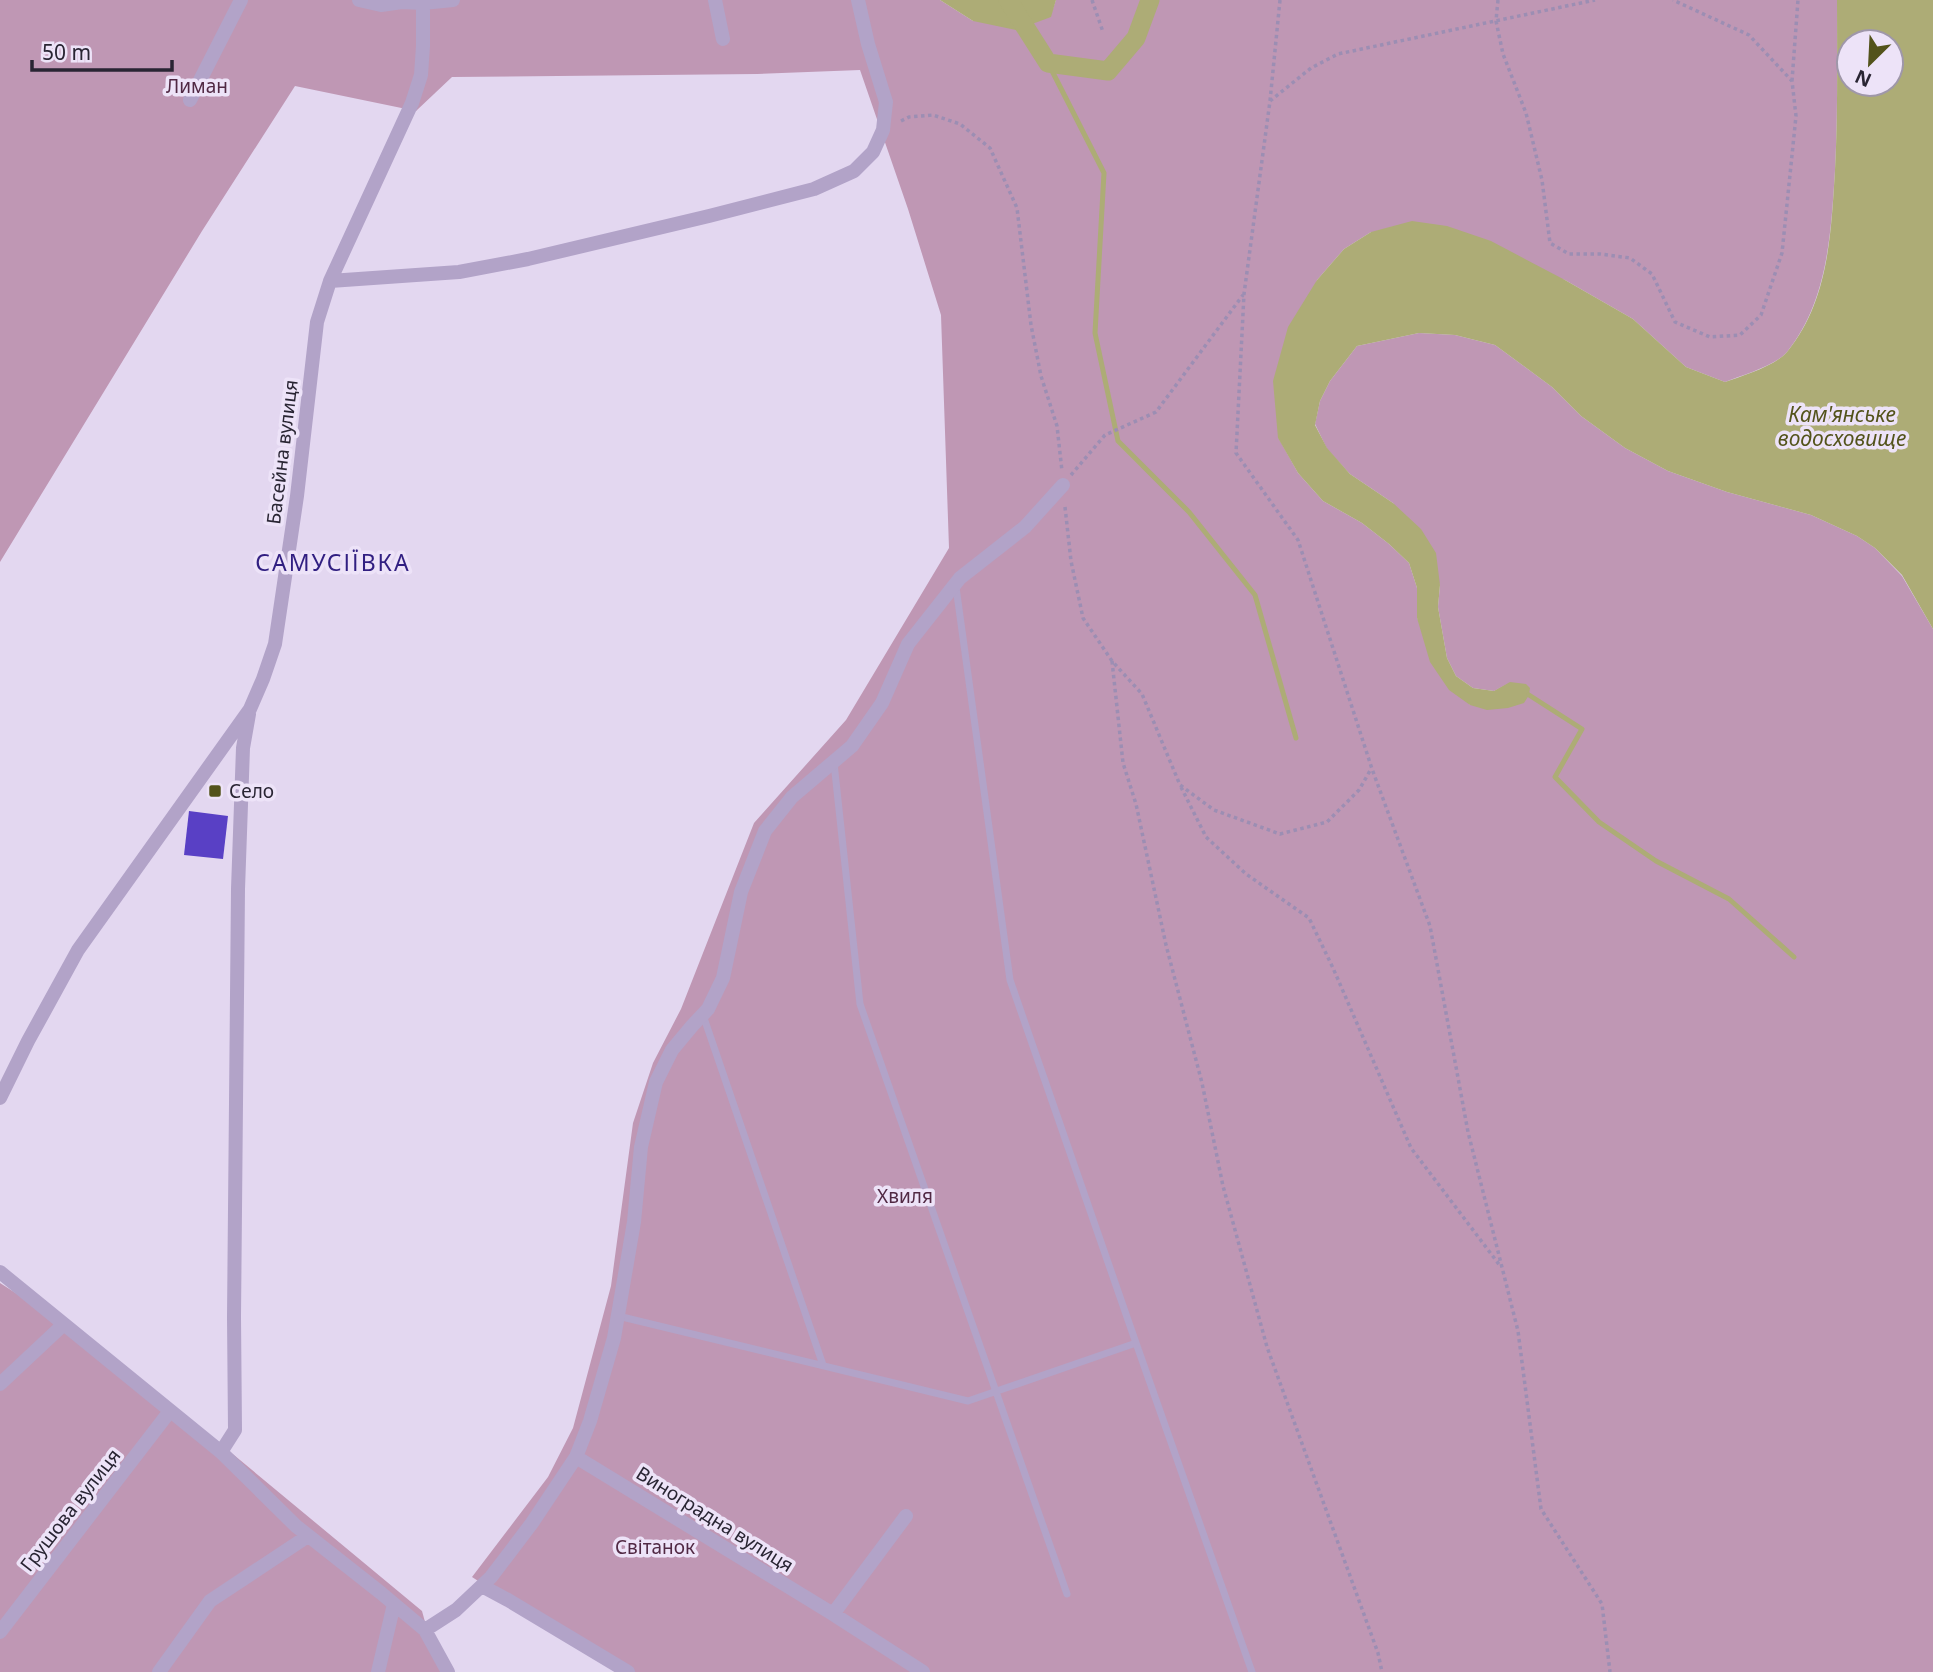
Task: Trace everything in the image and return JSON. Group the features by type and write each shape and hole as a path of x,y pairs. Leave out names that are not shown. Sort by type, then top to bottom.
{"street":[{"path":"190,100 242,0"},
{"path":"359,0 381,5 402,1 423,3 453,0"},
{"path":"715,0 723,39"},
{"path":"330,282 459,272 514,262 814,189 854,171 873,152 883,130 886,102 858,0"},
{"name":"Басейна вулиця","path":"250,709 275,644 297,496 317,322 330,282 412,103 421,75 424,46 423,3"},
{"path":"425,1630 456,1610 491,1577 532,1523 576,1457 590,1421 614,1338 634,1222 641,1147 656,1082 672,1050 708,1009 723,978 741,892 765,831 792,797 852,746 882,702 908,644 960,578 1025,527 1063,485"},
{"path":"0,1098 78,950 250,709"},
{"path":"221,1452 235,1430 238,889 243,748 250,709"},
{"path":"0,1272 221,1452 296,1526 425,1630 448,1672"},
{"path":"0,1384 64,1324"},
{"name":"Грушова вулиця","path":"0,1632 170,1411"},
{"name":"Виноградна вулиця","path":"576,1457 923,1672"},
{"path":"833,1614 906,1516"},
{"path":"159,1672 210,1601 308,1536"},
{"path":"482,1586 628,1672"},
{"path":"378,1672 394,1604"}],"lane":[{"path":"955,585 1010,981 1252,1672"},
{"path":"834,763 860,1004 1067,1594"},
{"path":"703,1014 822,1366"},
{"path":"618,1316 968,1401 1136,1343"}],"path":[{"path":"1092,0 1103,32"},
{"path":"1280,0 1270,101 1244,293 1236,453 1298,540 1372,769 1430,926 1468,1132 1518,1331 1541,1509 1602,1604 1610,1672"},
{"path":"1498,0 1496,20 1503,54 1526,113 1542,180 1550,243 1569,254 1630,258 1652,274 1675,322 1710,337 1740,335 1760,315 1782,253 1796,116 1792,81 1798,0"},
{"path":"1270,101 1311,68 1338,54 1595,0"},
{"path":"1673,0 1749,35 1792,81"},
{"path":"883,130 909,117 933,115 960,124 990,148 1017,208 1031,325 1041,376 1057,426 1071,561 1083,618 1112,661 1142,694 1180,785 1206,838 1246,874 1309,918 1412,1148 1502,1269"},
{"path":"1063,485 1105,435 1156,412 1244,293"},
{"path":"1112,661 1123,763 1136,804 1166,945 1202,1083 1223,1186 1267,1347 1378,1653 1382,1672"},
{"path":"1180,785 1214,810 1280,834 1327,822 1359,790 1372,769"}],"green space":[{"path":"0,0 940,0 973,21 1050,17 1056,0 1837,0 1836,149 1829,242 1819,289 1811,311 1801,332 1782,357 1767,366 1725,382 1686,367 1633,319 1565,280 1371,232 1344,249 1317,280 1278,437 1298,473 1323,501 1362,523 1409,563 1417,588 1417,618 1470,705 1510,682 1494,691 1473,688 1456,676 1447,658 1438,607 1440,585 1393,503 1350,474 1327,449 1315,424 1320,401 1330,381 1357,346 1419,333 1455,335 1495,345 1552,387 1581,416 1625,448 1668,471 1727,492 1811,515 1857,536 1875,548 1902,576 1933,629 1933,1672 619,1672 472,1577 548,1477 573,1428 611,1286 633,1123 653,1063 681,1009 754,823 846,720 949,548 941,315 860,70 757,74 452,77 416,111 295,86 202,231 0,562"},
{"path":"0,1283 64,1324 211,1436 422,1611 442,1672 0,1672"}],"water":[{"path":"940,0 1056,0 1051,17 1016,30 973,21"},
{"name":"Кам'янське водосховище","path":"1837,0 1933,0 1933,629 1902,575 1875,548 1857,536 1811,515 1727,492 1668,471 1625,448 1581,416 1552,387 1495,345 1455,335 1419,333 1357,346 1330,381 1320,401 1315,425 1327,448 1350,474 1393,503 1421,529 1436,553 1440,585 1438,607 1447,658 1456,676 1473,688 1494,691 1510,682 1526,684 1530,688 1524,703 1508,708 1487,710 1470,705 1449,690 1430,662 1417,618 1417,588 1409,563 1362,523 1323,501 1298,473 1278,438 1273,381 1288,327 1317,280 1344,249 1371,232 1412,221 1447,226 1491,241 1565,280 1633,319 1686,367 1725,382 1775,362 1787,352 1801,332 1820,289 1832,218 1837,98 1905,98 1905,28 1837,28"}],"building":[{"path":"189,811 228,816 223,859 184,855"}],"waterway":[{"path":"1008,0 1048,63 1108,71 1136,38 1150,0"},
{"path":"1048,63 1104,173 1095,333 1118,441 1189,512 1255,595 1296,738"},
{"path":"1529,695 1582,729 1555,777 1599,822 1656,861 1729,899 1794,957"}],"place":[{"name":"Село","path":"215,791"}],"district":[{"name":"САМУСІЇВКА","path":"333,563"}],"park label":[{"name":"Лиман","path":"197,86"},
{"name":"Хвиля","path":"905,1196"},
{"name":"Світанок","path":"655,1547"}]}
